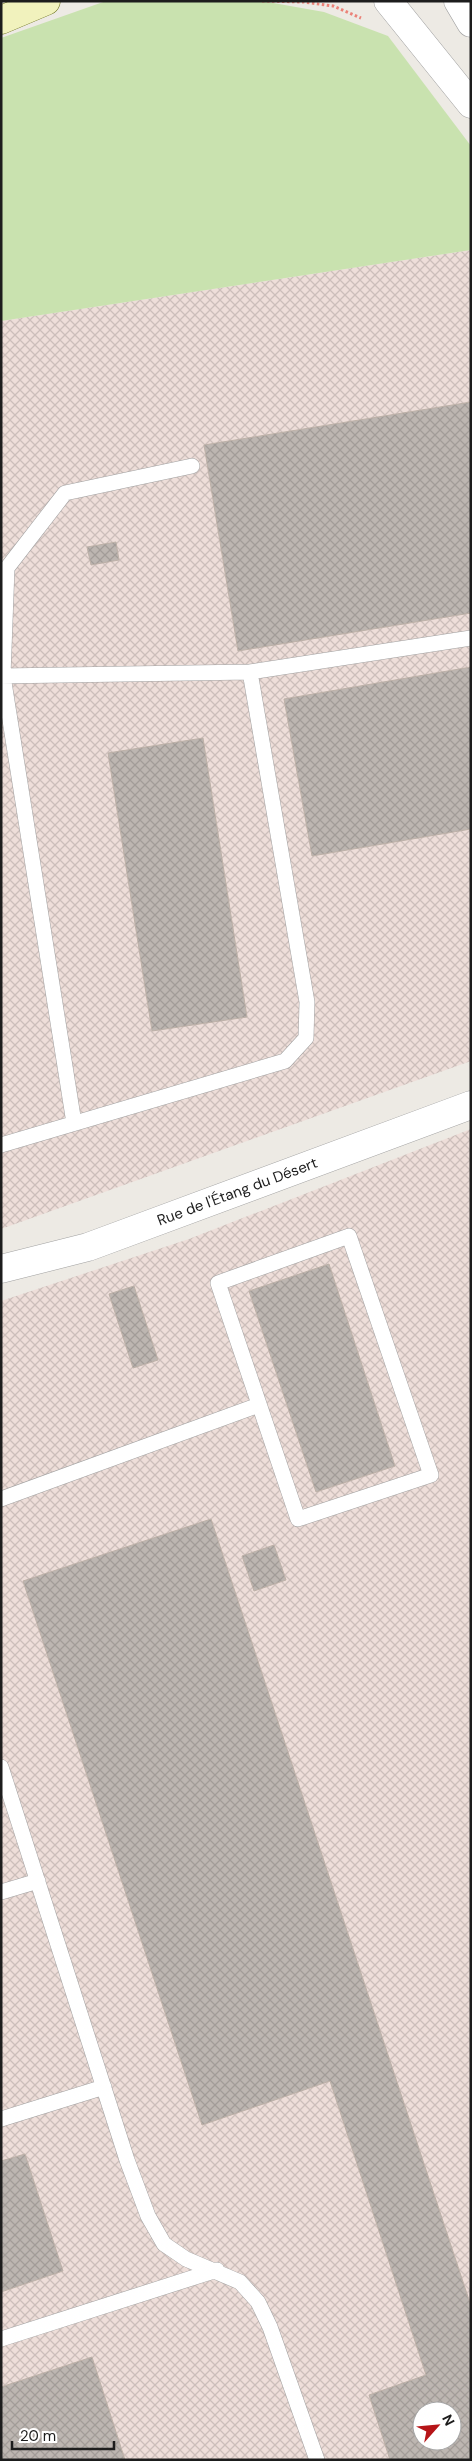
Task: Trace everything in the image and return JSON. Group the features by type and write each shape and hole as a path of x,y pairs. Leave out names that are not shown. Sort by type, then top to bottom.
{"main road":[{"path":"1,20 46,1"}],"street":[{"path":"388,1 471,104"},
{"path":"458,1 471,23"},
{"name":"Rue de l'Étang du Désert","path":"1,1269 88,1247 471,1105"}],"lane":[{"path":"74,1123 2,676 4,568 65,493 192,466"},
{"path":"2,676 250,672 471,638"},
{"path":"1,1145 285,1061 306,1038 307,1002 250,672"},
{"path":"349,1236 431,1475 298,1519 259,1405 218,1283 349,1236"},
{"path":"1,1499 259,1405"},
{"path":"1,1768 104,2088 148,2216 164,2244 186,2259 217,2270 240,2282 258,2302 270,2326 317,2460"},
{"path":"1,1892 38,1881"},
{"path":"1,2119 104,2088"},
{"path":"1,2339 217,2270"}],"path":[{"path":"262,1 304,2 333,6 365,20"}],"shaded area":[{"path":"471,250 471,1061 1,1229 1,321"},
{"path":"471,1129 471,2460 1,2460 1,1301 189,1239"}],"green space":[{"path":"106,1 262,1 324,12 388,36 471,146 471,250 1,321 1,38"}],"building":[{"path":"471,402 471,613 238,651 204,445"},
{"path":"116,542 119,560 91,565 87,547"},
{"path":"471,667 471,829 312,856 284,699"},
{"path":"203,738 247,1017 152,1031 108,753"},
{"path":"329,1264 395,1466 316,1492 249,1291"},
{"path":"134,1286 158,1360 133,1368 109,1294"},
{"path":"211,1519 471,2306 471,2460 390,2460 369,2395 426,2375 330,2081 202,2125 23,1581"},
{"path":"274,1545 286,1580 254,1591 242,1556"},
{"path":"25,2154 63,2271 1,2292 1,2161"},
{"path":"92,2357 125,2460 1,2460 1,2387"}]}
